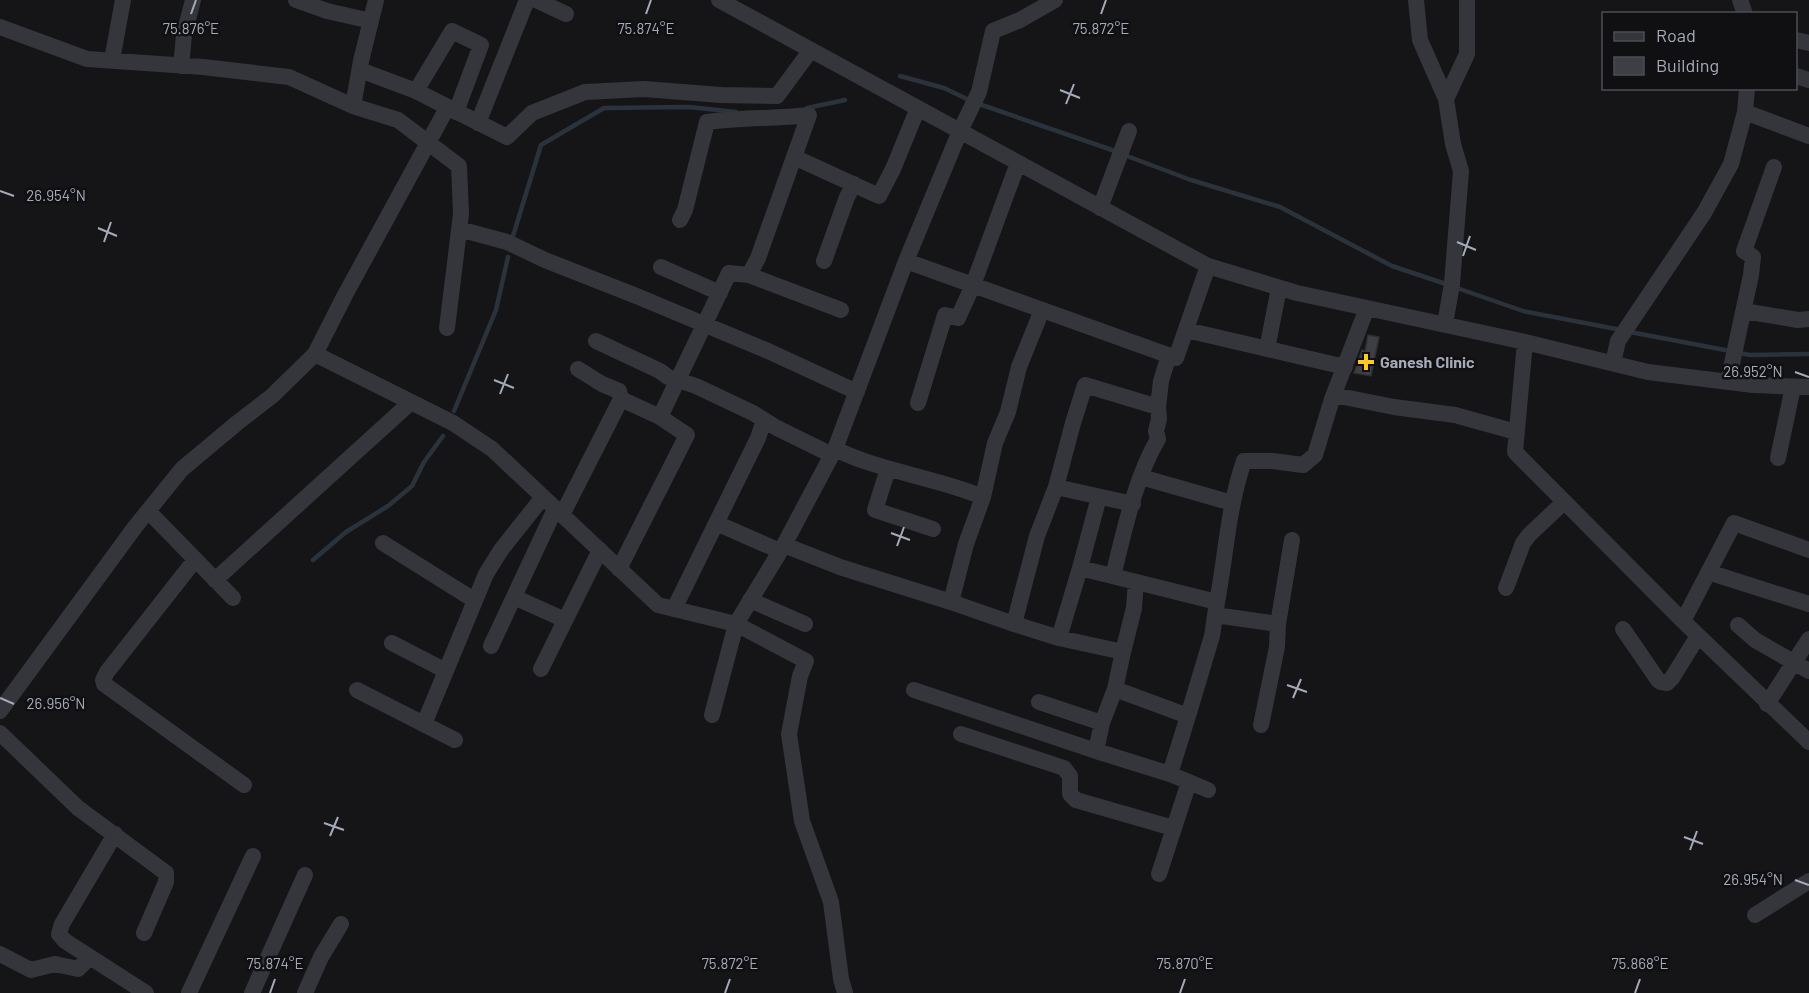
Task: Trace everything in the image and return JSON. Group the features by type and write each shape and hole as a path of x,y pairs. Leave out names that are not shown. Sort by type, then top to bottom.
{"street":[{"path":"112,60 123,0"},
{"path":"181,66 184,35 193,0"},
{"path":"296,0 327,11 371,21"},
{"path":"353,106 376,0"},
{"path":"478,123 527,0"},
{"path":"536,0 566,14"},
{"path":"712,715 736,624 782,548 834,452 906,261 960,131 980,92 993,31 1020,20 1055,0"},
{"path":"1416,0 1420,40 1446,99 1453,144 1461,171 1452,284 1445,324"},
{"path":"726,2 1018,164 1208,266 1279,288 1525,342 1648,372 1728,382 1801,387 1778,458"},
{"path":"1446,99 1467,54 1467,2"},
{"path":"0,27 87,59 289,77 353,106 398,120 459,166 461,214 447,328"},
{"path":"0,711 148,511 182,469 272,396 315,354 428,142 451,110 481,45 452,31 416,91"},
{"path":"360,70 416,91 507,137 532,113 585,92 644,89 721,95 777,96 811,50"},
{"path":"1613,363 1618,341 1704,213 1731,165 1745,112 1747,90"},
{"path":"794,157 879,196 893,169 918,108"},
{"path":"1745,112 1809,136"},
{"path":"680,220 685,210 707,122 809,115 758,258 749,275"},
{"path":"1100,208 1129,131"},
{"path":"918,403 945,315 958,318 973,285 1018,164"},
{"path":"1728,382 1753,257 1744,251 1774,167"},
{"path":"824,261 847,197 854,184"},
{"path":"459,229 507,242 545,260 648,300 768,351 857,392"},
{"path":"906,261 1176,358 1208,266"},
{"path":"662,267 720,293"},
{"path":"660,417 729,273 749,275 841,309"},
{"path":"1267,348 1279,288"},
{"path":"1170,774 1207,655 1226,556 1232,503 1244,461 1273,461 1303,465 1316,454 1334,395 1367,308"},
{"path":"951,602 966,544 983,497 995,443 1008,412 1019,367 1041,309"},
{"path":"1744,311 1798,320 1809,319"},
{"path":"1186,330 1345,367"},
{"path":"596,341 834,452 888,469 953,485 983,497"},
{"path":"1525,342 1515,452 1698,636 1809,742"},
{"path":"315,354 453,423 492,449 658,605 736,624 806,661 800,676 789,734 802,821 831,902 841,979 846,993"},
{"path":"1113,576 1132,504 1151,451 1158,439 1156,431 1161,381 1169,355"},
{"path":"491,646 553,507 621,399 619,391 587,376 578,369"},
{"path":"1014,624 1036,536 1056,487 1085,385 1158,407"},
{"path":"1334,395 1394,407 1455,415 1516,432"},
{"path":"619,569 687,435 660,417 621,399"},
{"path":"215,580 410,403"},
{"path":"674,609 758,438 764,420"},
{"path":"888,469 875,510 933,529"},
{"path":"1141,477 1232,503"},
{"path":"1056,487 1132,504"},
{"path":"1059,638 1099,497"},
{"path":"1506,588 1523,543 1564,502"},
{"path":"424,724 474,600 497,555 553,507"},
{"path":"148,511 233,598"},
{"path":"716,523 782,548 1014,624 1059,638 1123,652"},
{"path":"1683,621 1734,524 1809,550"},
{"path":"1261,725 1277,647 1278,624 1292,540"},
{"path":"383,543 474,600"},
{"path":"541,669 600,550"},
{"path":"195,560 103,680 107,687 148,714 244,786"},
{"path":"1080,568 1278,624"},
{"path":"1708,572 1809,604"},
{"path":"1096,751 1134,608 1136,582"},
{"path":"514,597 565,620"},
{"path":"750,600 805,624"},
{"path":"1738,626 1755,640 1809,671"},
{"path":"1623,629 1658,680 1663,683 1671,678 1698,636"},
{"path":"1767,704 1809,639"},
{"path":"392,643 446,672"},
{"path":"1114,689 1188,716"},
{"path":"357,690 455,740"},
{"path":"914,690 1170,774 1208,789"},
{"path":"1039,702 1102,723"},
{"path":"0,733 78,807 166,873 166,882 144,933"},
{"path":"961,734 1064,768 1070,776 1070,794 1076,800 1173,828"},
{"path":"1159,874 1189,782"},
{"path":"115,834 60,930 60,937 146,993"},
{"path":"189,993 253,856"},
{"path":"252,993 304,875"},
{"path":"1755,915 1809,881"},
{"path":"305,993 321,957 341,924"},
{"path":"0,954 26,969 34,970 55,964 78,969 90,957"}],"building":[{"path":"1368,335 1379,337 1371,376 1354,373 1362,350 1365,351"}],"waterway":[{"path":"900,76 944,88 969,100"},
{"path":"807,108 845,100"},
{"path":"982,105 1115,151"},
{"path":"513,236 541,145 604,108 689,107 736,112"},
{"path":"1127,156 1191,180 1280,207 1392,266 1443,283"},
{"path":"454,411 496,310 508,257"},
{"path":"1457,288 1523,311 1616,329"},
{"path":"1630,332 1725,350"},
{"path":"1739,353 1750,355 1809,354"},
{"path":"313,560 346,532 388,506 412,486 424,462 443,436"}],"place":[{"name":"Ganesh Clinic","path":"1366,362"}]}
